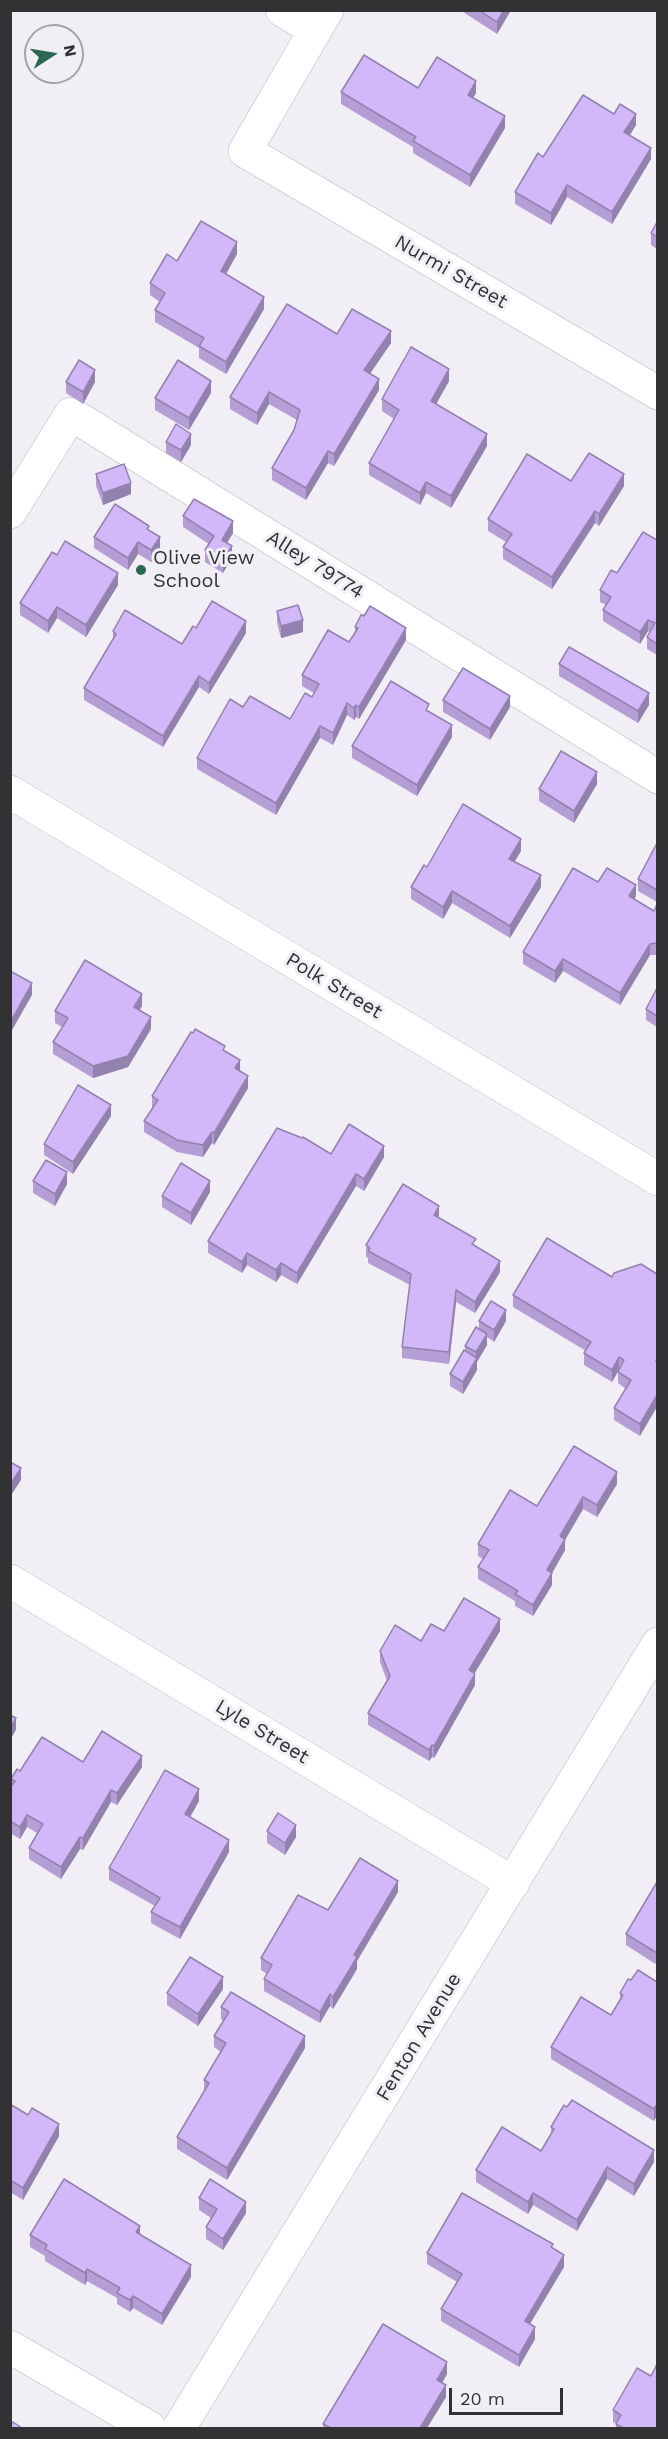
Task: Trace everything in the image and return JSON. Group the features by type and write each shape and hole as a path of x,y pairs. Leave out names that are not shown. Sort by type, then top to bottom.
{"street":[{"path":"282,10 321,20"},
{"name":"Nurmi Street","path":"321,20 245,151 657,393"},
{"name":"Alley 79774","path":"10,512 71,414 657,777"},
{"name":"Polk Street","path":"10,792 657,1179"},
{"name":"Lyle Street","path":"10,1581 513,1883"},
{"name":"Fenton Avenue","path":"179,2428 657,1644"},
{"path":"10,2347 150,2428"}],"building":[{"path":"479,10 504,10 497,22"},
{"path":"364,55 418,88 437,57 476,81 468,95 505,116 470,175 413,141 416,137 341,92"},
{"path":"583,95 614,114 620,104 636,114 624,132 651,148 612,212 567,185 551,213 515,192 538,153 543,157"},
{"path":"201,221 237,242 221,271 264,297 226,362 199,346 204,338 155,310 165,293 150,283 167,254 177,261"},
{"path":"657,222 657,237 651,233"},
{"path":"287,304 337,334 352,309 391,331 364,370 379,379 334,454 328,451 306,488 272,468 294,430 300,410 269,392 257,413 230,397"},
{"path":"411,347 449,369 431,401 487,434 451,496 426,482 420,493 369,463 399,410 382,399"},
{"path":"79,360 95,370 83,392 66,382"},
{"path":"178,360 211,381 189,418 155,398"},
{"path":"176,424 191,434 181,450 166,442"},
{"path":"589,453 624,474 599,514 595,511 552,577 503,547 512,534 488,519 527,454 571,481"},
{"path":"124,464 131,483 103,493 96,474"},
{"path":"194,499 233,521 222,540 232,546 223,561 205,550 214,536 183,516"},
{"path":"115,504 149,526 147,529 160,537 151,550 138,542 128,558 94,537"},
{"path":"643,532 657,540 657,644 647,637 655,623 648,620 640,632 603,610 611,597 600,590 611,570 617,573"},
{"path":"65,541 118,573 86,625 57,607 48,621 20,603 52,552 57,555"},
{"path":"212,601 246,621 209,683 199,676 163,736 84,688 116,634 113,631 125,610 182,644 193,626 196,628"},
{"path":"298,605 303,620 281,626 277,611"},
{"path":"370,606 406,628 359,707 356,705 354,708 347,703 333,733 320,726 276,803 197,758 230,699 243,707 250,696 290,719 305,693 312,697 319,684 302,675 328,630 349,642 358,628 355,627 361,615 364,616"},
{"path":"569,647 649,693 638,711 559,664"},
{"path":"463,668 510,696 490,729 443,700"},
{"path":"391,681 429,704 426,710 452,725 417,785 352,746"},
{"path":"561,751 597,772 574,811 539,789"},
{"path":"463,804 521,839 509,859 541,875 510,926 452,891 443,907 411,887 424,865 427,867"},
{"path":"657,843 657,890 638,879"},
{"path":"573,868 598,882 607,868 636,885 629,896 654,911 657,904 657,941 650,944 620,993 563,959 555,971 523,952"},
{"path":"85,960 142,994 134,1007 151,1017 128,1056 93,1066 53,1042 68,1018 55,1011"},
{"path":"10,971 32,983 11,1021 10,1021"},
{"path":"657,988 657,1016 646,1009"},
{"path":"195,1029 225,1046 223,1050 240,1060 235,1068 248,1076 214,1133 212,1132 203,1145 177,1140 144,1121 158,1100 152,1096"},
{"path":"78,1085 111,1105 73,1162 44,1144"},
{"path":"349,1124 384,1146 364,1179 356,1174 297,1273 281,1263 276,1270 247,1253 242,1262 208,1241 277,1128 303,1137 331,1154"},
{"path":"46,1160 67,1172 55,1194 33,1181"},
{"path":"181,1163 210,1181 191,1213 162,1196"},
{"path":"403,1184 439,1206 434,1215 476,1239 472,1244 500,1261 475,1302 456,1290 449,1352 402,1347 411,1274 368,1251 370,1248 366,1245"},
{"path":"547,1238 612,1277 614,1273 641,1264 657,1274 657,1395 640,1424 614,1408 631,1380 618,1372 624,1360 619,1357 612,1370 584,1353 591,1342 513,1295"},
{"path":"491,1301 506,1310 494,1330 479,1321"},
{"path":"476,1327 487,1334 476,1352 465,1346"},
{"path":"464,1350 477,1358 463,1382 450,1374"},
{"path":"574,1446 617,1472 597,1505 583,1497 560,1536 565,1539 547,1570 552,1573 533,1605 515,1594 518,1591 478,1567 489,1550 478,1544 510,1490 537,1506"},
{"path":"10,1462 21,1468 10,1485"},
{"path":"464,1598 500,1619 469,1670 475,1674 434,1746 432,1745 429,1750 368,1713 390,1676 380,1651 395,1625 421,1641 431,1624 444,1631"},
{"path":"10,1715 16,1718 10,1728"},
{"path":"102,1731 142,1756 117,1793 111,1790 83,1838 80,1837 61,1867 29,1848 43,1824 27,1815 20,1827 10,1821 10,1788 15,1781 11,1779 17,1769 20,1771 42,1737 83,1762"},
{"path":"165,1770 199,1789 185,1814 229,1840 180,1927 151,1912 160,1898 109,1868"},
{"path":"278,1813 296,1825 285,1843 267,1831"},
{"path":"360,1858 398,1881 354,1955 357,1957 333,1997 330,1994 320,2012 264,1979 272,1965 261,1958 298,1895 328,1910"},
{"path":"657,1882 657,1953 626,1934"},
{"path":"190,1957 223,1977 198,2014 167,1993"},
{"path":"638,1970 657,1982 657,2104 654,2109 551,2047 581,1997 611,2015 623,1995 620,1993 628,1979 631,1980"},
{"path":"231,1992 305,2036 227,2168 177,2137 209,2083 204,2080 226,2043 214,2036 229,2012 221,2007"},
{"path":"572,2100 654,2150 634,2184 607,2167 577,2220 533,2193 528,2202 476,2170 502,2127 541,2151 564,2105 567,2107"},
{"path":"10,2104 28,2115 32,2108 59,2124 23,2188 10,2180"},
{"path":"64,2179 140,2226 136,2232 191,2265 162,2314 133,2296 130,2300 117,2293 120,2288 87,2269 85,2273 45,2249 47,2245 30,2235"},
{"path":"210,2179 246,2202 223,2239 206,2227 217,2209 199,2198"},
{"path":"462,2193 553,2244 551,2247 564,2255 525,2321 535,2327 519,2355 441,2309 462,2274 427,2253"},
{"path":"383,2324 447,2362 437,2380 446,2385 420,2428 331,2428 323,2424"},
{"path":"657,2364 657,2428 623,2428 616,2424 621,2415 613,2410 637,2368 651,2376"},
{"path":"13,2422 22,2428 10,2428"}],"place":[{"name":"Olive View School","path":"141,570"}]}
